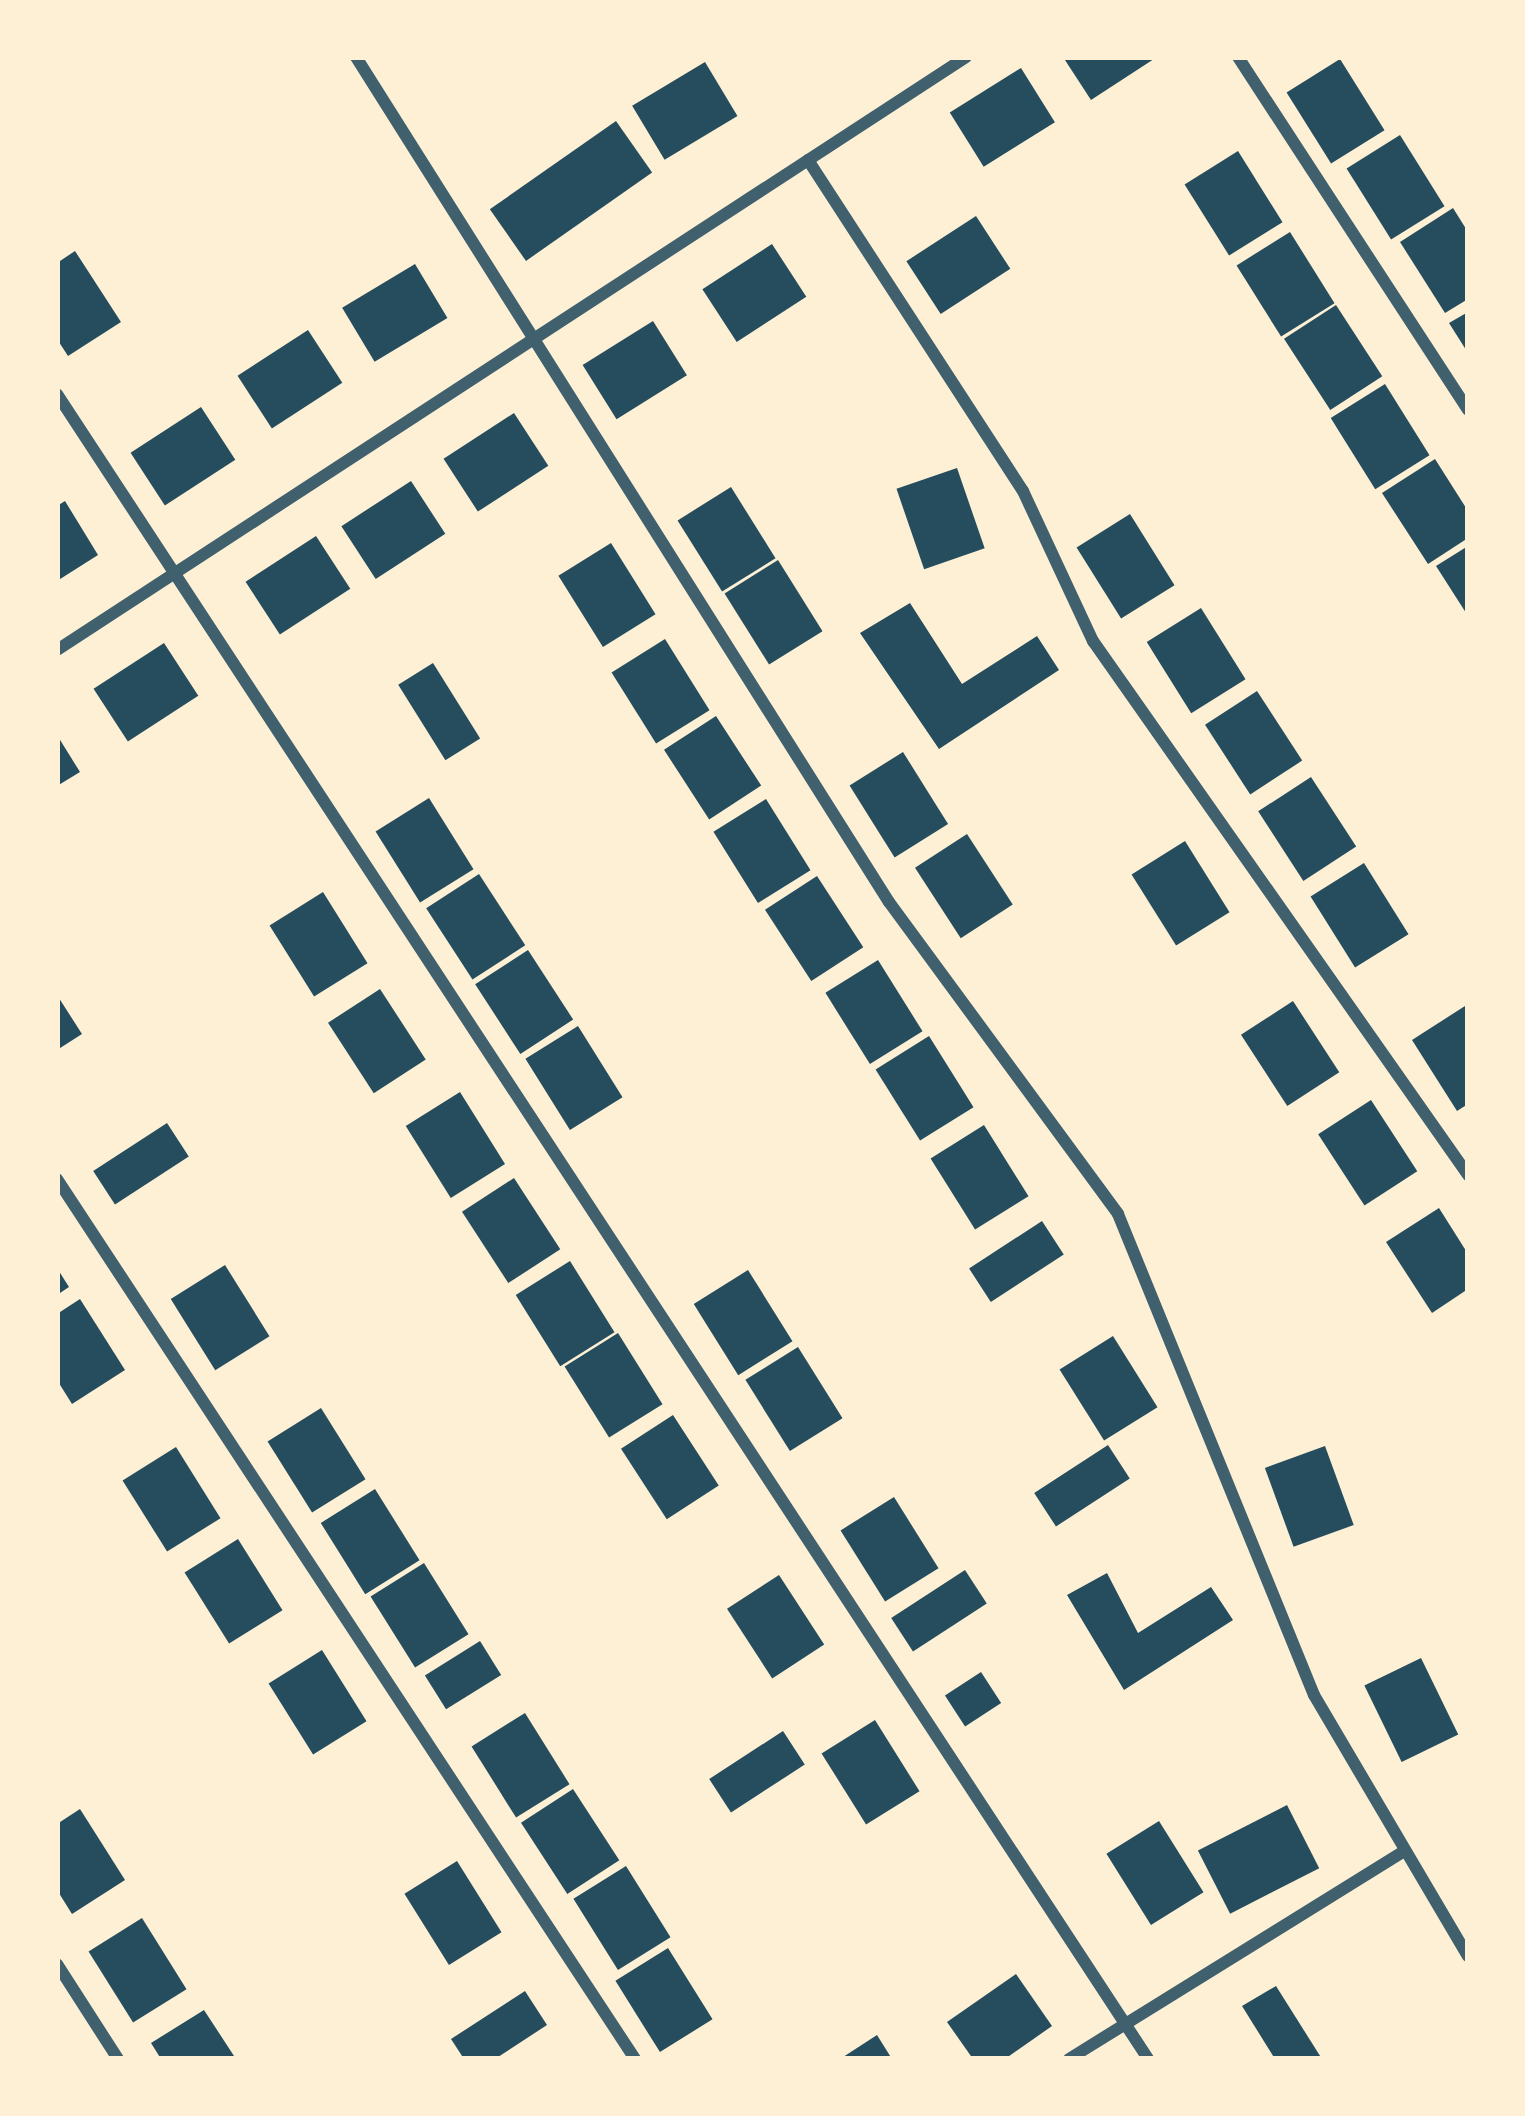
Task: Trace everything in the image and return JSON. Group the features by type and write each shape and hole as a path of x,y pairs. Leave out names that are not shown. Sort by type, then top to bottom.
{"street":[{"path":"356,57 889,902 1118,1214 1268,1596 1401,1853 1468,1956"},
{"path":"57,650 966,57"},
{"path":"1238,57 1468,410"},
{"path":"808,160 1023,491 1094,640 1468,1175"},
{"path":"57,394 170,575 1148,2059"},
{"path":"57,1179 634,2059"},
{"path":"1069,2059 1124,2020 1401,1853"},
{"path":"57,1964 118,2059"}],"building":[{"path":"1063,57 1157,57 1091,100"},
{"path":"1340,59 1385,130 1331,164 1287,92"},
{"path":"705,62 737,116 665,160 632,106"},
{"path":"1021,68 1055,122 984,167 950,113"},
{"path":"616,121 652,173 526,261 490,209"},
{"path":"1400,135 1445,206 1391,240 1347,168"},
{"path":"1238,151 1283,222 1229,256 1185,184"},
{"path":"1453,208 1468,232 1468,299 1445,313 1400,242"},
{"path":"976,216 1010,269 941,314 906,261"},
{"path":"1290,232 1335,303 1281,337 1237,265"},
{"path":"772,244 806,297 737,342 702,289"},
{"path":"75,251 121,322 68,356 57,339 57,263"},
{"path":"415,264 447,318 375,362 342,308"},
{"path":"1336,305 1382,376 1330,410 1284,339"},
{"path":"1468,312 1468,353 1449,323"},
{"path":"653,321 687,375 617,419 583,365"},
{"path":"308,330 342,383 272,429 238,376"},
{"path":"1385,384 1430,455 1375,489 1331,418"},
{"path":"201,407 235,460 165,506 131,453"},
{"path":"514,413 548,466 478,512 444,459"},
{"path":"1435,459 1468,511 1468,538 1428,564 1382,493"},
{"path":"957,468 985,548 924,569 896,489"},
{"path":"411,481 445,534 376,579 341,526"},
{"path":"731,487 776,558 722,592 678,520"},
{"path":"65,501 98,555 57,581 57,506"},
{"path":"1130,514 1175,585 1121,619 1077,547"},
{"path":"316,536 350,589 280,635 246,582"},
{"path":"611,543 656,614 603,647 558,576"},
{"path":"1468,546 1468,616 1436,566"},
{"path":"778,560 823,631 769,665 725,593"},
{"path":"910,603 962,684 1037,636 1059,670 939,749 860,633"},
{"path":"1201,608 1246,679 1191,713 1147,642"},
{"path":"665,639 710,710 656,744 612,672"},
{"path":"164,643 198,696 128,742 94,689"},
{"path":"433,663 480,738 445,760 398,685"},
{"path":"1257,691 1302,761 1250,794 1205,725"},
{"path":"716,716 761,786 709,819 664,750"},
{"path":"57,735 80,772 57,786"},
{"path":"903,752 948,824 895,857 850,785"},
{"path":"1311,777 1356,847 1303,881 1258,811"},
{"path":"429,798 474,869 420,903 376,831"},
{"path":"766,799 811,870 758,903 713,832"},
{"path":"967,834 1013,904 961,938 915,868"},
{"path":"1185,841 1230,912 1176,946 1132,874"},
{"path":"1364,863 1409,934 1355,968 1311,896"},
{"path":"479,874 525,945 472,980 426,908"},
{"path":"817,876 863,947 811,981 765,910"},
{"path":"323,892 368,963 314,997 270,925"},
{"path":"528,950 573,1020 520,1054 475,984"},
{"path":"878,960 923,1031 870,1064 825,993"},
{"path":"380,989 426,1059 374,1093 328,1023"},
{"path":"57,995 82,1034 57,1050"},
{"path":"1293,1001 1339,1072 1287,1106 1241,1035"},
{"path":"1465,1006 1468,1104 1457,1111 1412,1040"},
{"path":"578,1026 623,1097 570,1130 525,1059"},
{"path":"929,1036 974,1107 920,1141 876,1069"},
{"path":"460,1092 505,1164 451,1198 406,1126"},
{"path":"1371,1100 1417,1171 1364,1206 1318,1134"},
{"path":"167,1123 189,1157 115,1204 93,1171"},
{"path":"984,1125 1029,1196 975,1230 931,1158"},
{"path":"514,1178 560,1249 508,1283 462,1212"},
{"path":"1439,1208 1468,1254 1468,1289 1432,1313 1386,1242"},
{"path":"1042,1221 1064,1255 991,1302 969,1268"},
{"path":"570,1261 615,1332 560,1366 516,1295"},
{"path":"225,1265 270,1336 215,1370 171,1299"},
{"path":"57,1268 69,1287 57,1295"},
{"path":"748,1270 793,1341 738,1375 694,1304"},
{"path":"80,1299 125,1370 72,1404 57,1380 57,1314"},
{"path":"618,1333 663,1404 609,1438 565,1366"},
{"path":"1113,1336 1158,1407 1104,1441 1060,1369"},
{"path":"798,1347 843,1418 790,1451 745,1380"},
{"path":"321,1408 366,1479 312,1513 268,1441"},
{"path":"673,1415 719,1485 667,1519 621,1449"},
{"path":"1108,1445 1130,1479 1056,1526 1034,1493"},
{"path":"1325,1446 1354,1525 1294,1547 1265,1468"},
{"path":"176,1447 221,1518 167,1552 123,1480"},
{"path":"375,1489 420,1560 365,1594 321,1523"},
{"path":"894,1497 939,1568 885,1602 841,1530"},
{"path":"238,1539 283,1610 229,1644 185,1572"},
{"path":"424,1563 469,1634 415,1668 371,1596"},
{"path":"965,1570 987,1604 913,1651 891,1618"},
{"path":"1107,1573 1138,1633 1211,1587 1233,1620 1124,1690 1067,1595"},
{"path":"779,1575 824,1645 772,1678 727,1609"},
{"path":"480,1641 501,1675 446,1709 425,1675"},
{"path":"322,1650 367,1721 313,1755 269,1683"},
{"path":"1421,1658 1458,1734 1402,1762 1364,1686"},
{"path":"981,1672 1001,1703 965,1726 945,1695"},
{"path":"525,1713 570,1784 516,1818 472,1746"},
{"path":"875,1720 920,1791 866,1825 822,1753"},
{"path":"783,1731 805,1765 731,1812 709,1779"},
{"path":"573,1789 619,1860 567,1894 521,1823"},
{"path":"1287,1805 1319,1868 1230,1914 1198,1850"},
{"path":"80,1809 125,1880 72,1914 57,1890 57,1824"},
{"path":"1159,1821 1204,1892 1151,1925 1106,1854"},
{"path":"457,1861 502,1932 449,1965 404,1894"},
{"path":"626,1866 671,1937 618,1970 573,1899"},
{"path":"142,1918 187,1989 133,2023 89,1951"},
{"path":"668,1948 713,2019 660,2052 615,1981"},
{"path":"1016,1974 1052,2026 1005,2059 973,2059 947,2022"},
{"path":"1276,1986 1322,2059 1275,2059 1242,2006"},
{"path":"525,1991 547,2025 495,2059 464,2059 451,2039"},
{"path":"204,2010 236,2059 161,2059 151,2043"},
{"path":"877,2035 892,2059 840,2059"}]}
